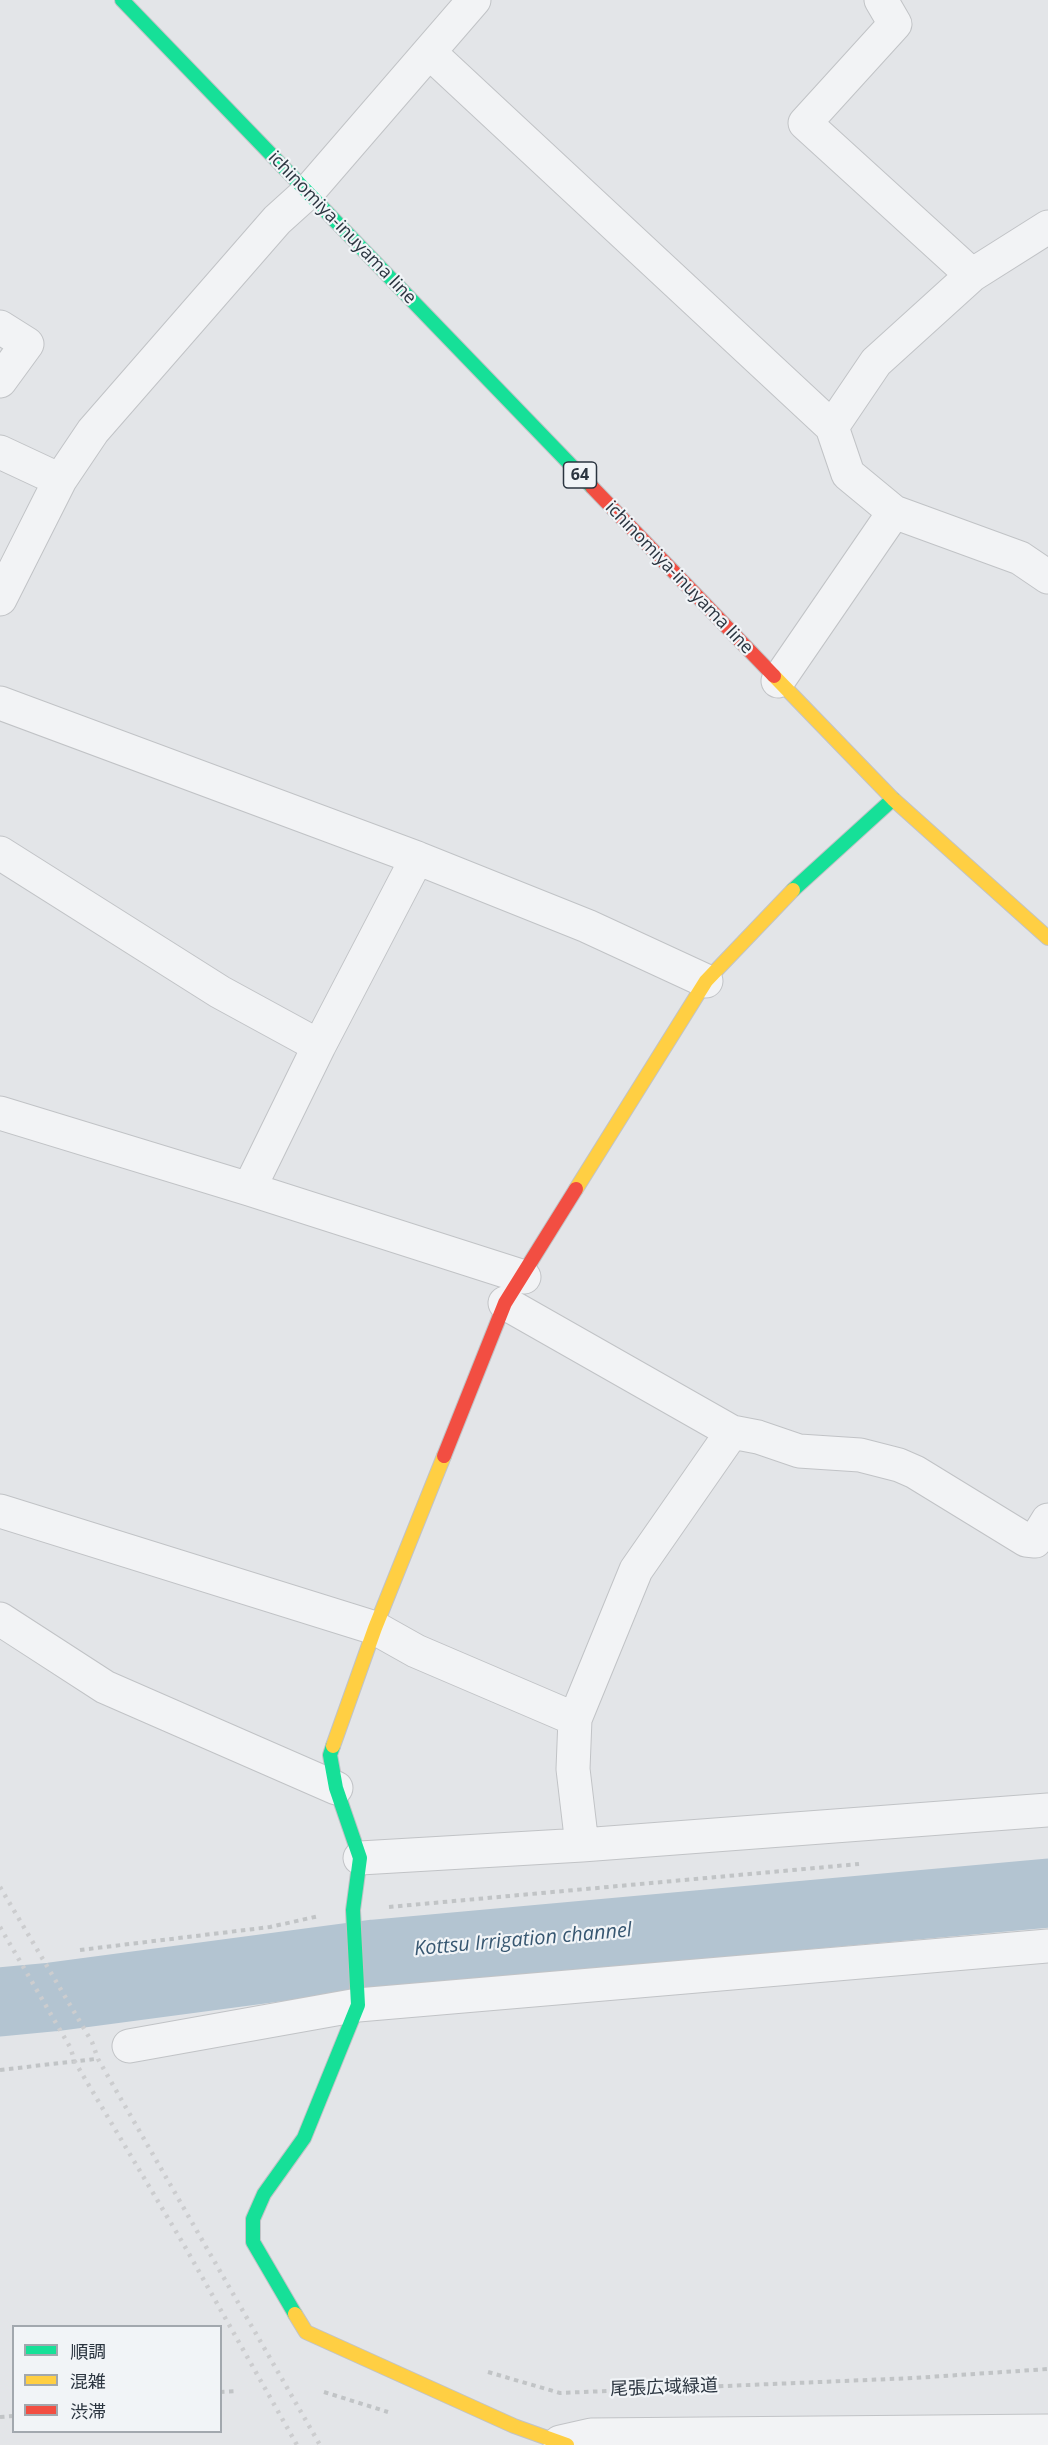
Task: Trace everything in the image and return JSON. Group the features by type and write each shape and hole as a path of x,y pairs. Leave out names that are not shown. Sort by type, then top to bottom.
{"street":[{"name":"ichinomiya-inuyama line","path":"122,0 893,799 1048,938"},
{"path":"0,599 60,480 93,431 278,220 308,192 474,0"},
{"path":"881,0 895,24 805,123 972,275"},
{"path":"429,52 832,427 848,474 894,512 1034,555 1048,578"},
{"path":"832,427 876,362 972,275 1048,226"},
{"path":"0,327 27,344 0,381"},
{"path":"0,452 60,480"},
{"path":"778,681 894,512"},
{"path":"0,703 417,858 587,926 706,981"},
{"path":"893,799 782,900 706,981 524,1277 505,1303 375,1628 330,1755 336,1788 360,1858 353,1910 358,2005 304,2138 264,2194 253,2219 253,2242 306,2332 459,2399 514,2426 564,2443 591,2435 1048,2431"},
{"path":"0,853 219,992 319,1046"},
{"path":"249,1189 319,1046 417,858"},
{"path":"0,1113 249,1189 524,1277"},
{"path":"505,1303 732,1432 758,1437 799,1451 860,1455 899,1465 915,1472 1026,1540 1035,1541 1048,1520"},
{"path":"582,1845 573,1769 575,1719 636,1570 732,1432"},
{"path":"0,1511 375,1628 416,1651 575,1719"},
{"path":"0,1618 105,1687 336,1788"},
{"path":"360,1858 582,1845 1048,1810"},
{"path":"129,2046 358,2005 1048,1946"}],"path":[{"path":"80,1950 270,1927 353,1910 870,1863"},
{"path":"0,2070 98,2059 129,2046"},
{"name":"尾張広域緑道","path":"459,2399 481,2369 560,2392 914,2378 1048,2369"},
{"path":"222,2392 237,2391"},
{"path":"324,2392 391,2413"}],"waterway":[{"name":"Kottsu Irrigation channel","path":"0,2002 375,1954 1048,1893"}],"railway":[{"path":"0,1887 92,2042 98,2059 320,2445"},
{"path":"0,1927 70,2047 75,2062 184,2245 297,2445"}],"traffic: fast":[{"path":"122,0 592,487"},
{"path":"793,890 893,799"},
{"path":"295,2314 253,2242 253,2219 264,2194 304,2138 358,2005 353,1910 360,1858 336,1788 330,1755 333,1746"}],"traffic: slow":[{"path":"774,676 893,799 1048,938"},
{"path":"576,1189 706,981 793,890"},
{"path":"333,1746 375,1628 444,1456"},
{"path":"295,2314 306,2332 514,2426 567,2445"}],"traffic: jam":[{"path":"592,487 774,676"},
{"path":"444,1456 505,1303 576,1189"}]}
